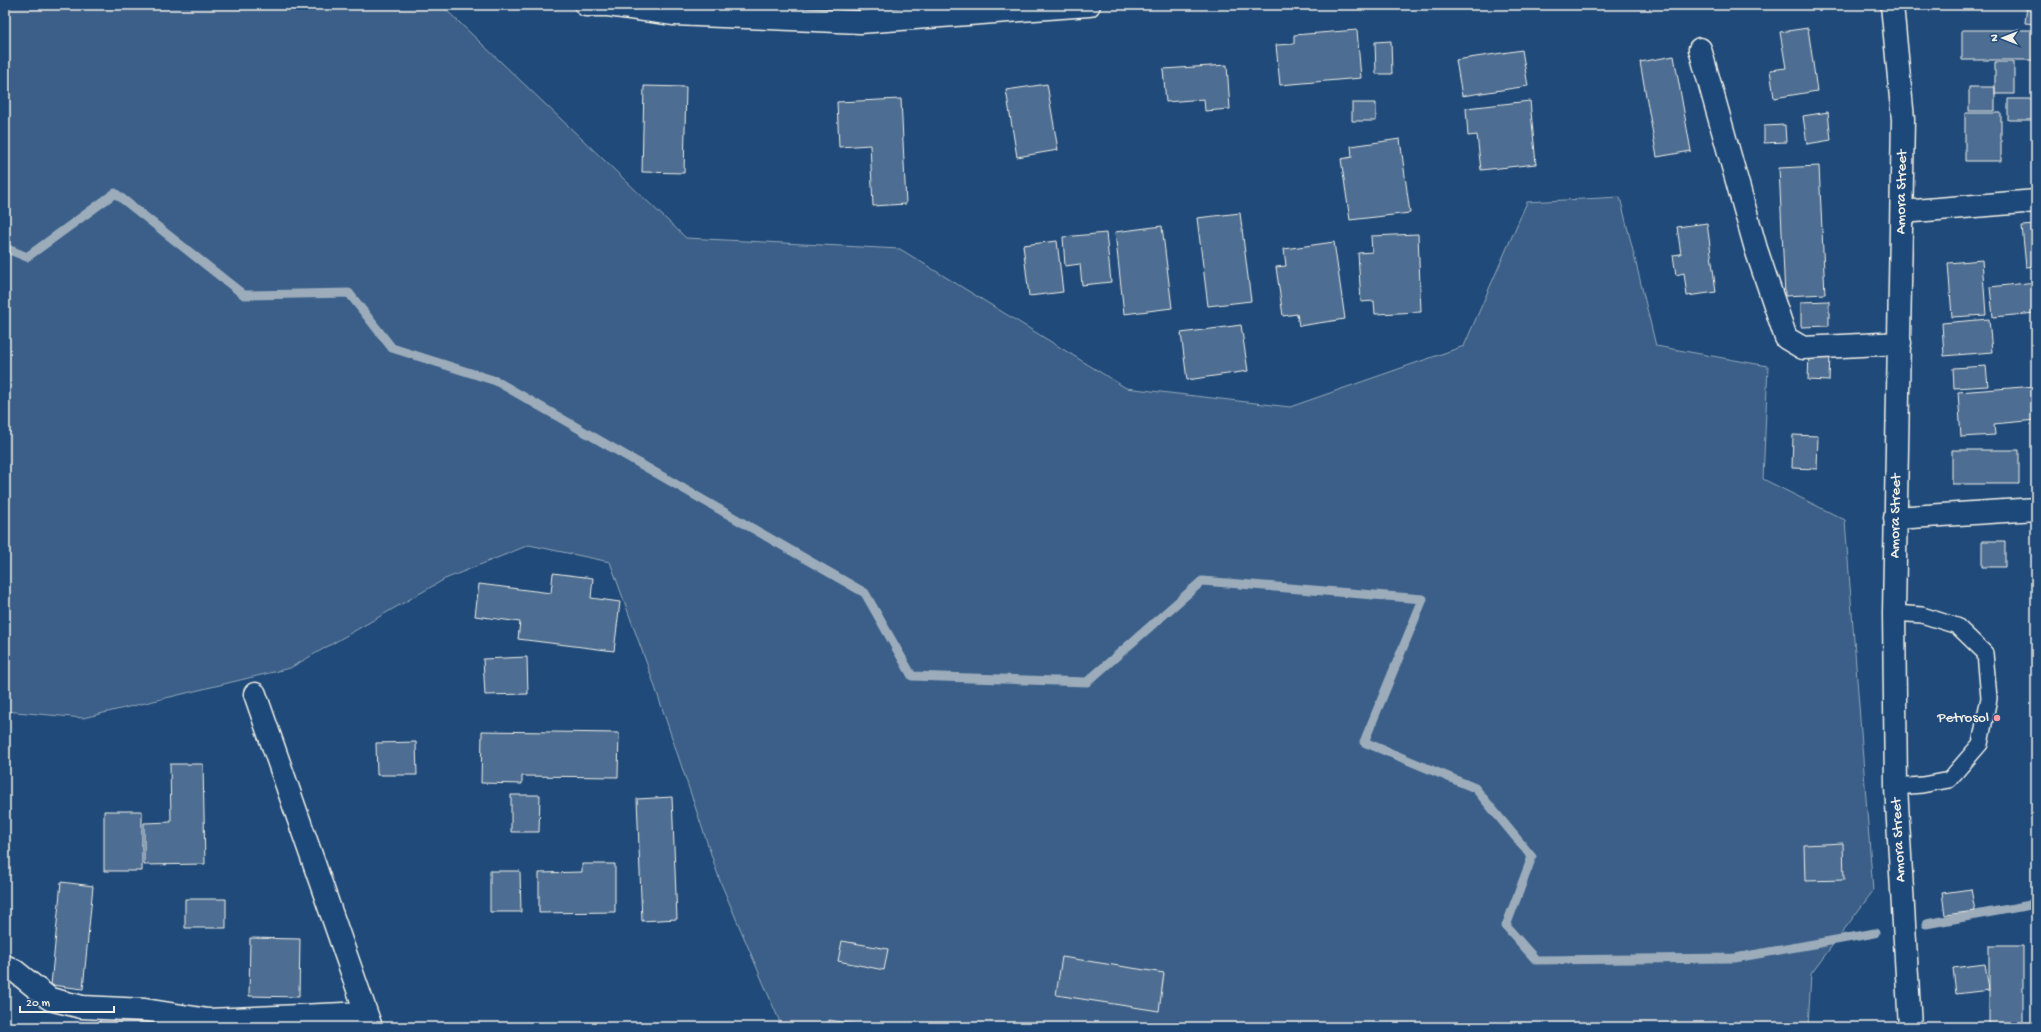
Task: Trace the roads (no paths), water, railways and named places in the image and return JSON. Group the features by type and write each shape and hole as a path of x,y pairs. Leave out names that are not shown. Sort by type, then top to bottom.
{"street":[{"path":"586,5 608,5 674,14 860,22 1089,5"},
{"name":"Amora Street","path":"1892,5 1903,119 1894,613 1896,787 1910,1027"},
{"path":"1700,49 1756,249 1786,338 1803,348 1900,343"},
{"path":"1902,212 2036,201"},
{"path":"1895,518 2036,509"},
{"path":"5,966 15,970 50,999 82,1007 145,1010 209,1024 369,1020 255,694"}],"lane":[{"path":"1894,613 1922,615 1957,626 1985,654 1989,698 1980,744 1949,780 1922,785 1896,787"}],"waterway":[{"path":"5,248 27,257 115,193 244,295 349,293 392,348 496,381 865,593 912,676 1087,682 1202,581 1423,599 1364,742 1475,788 1532,857 1506,926 1536,960 1735,958 1875,933"},
{"path":"1926,924 2036,904"}],"place":[{"name":"Petrosol","path":"1997,718"}]}
